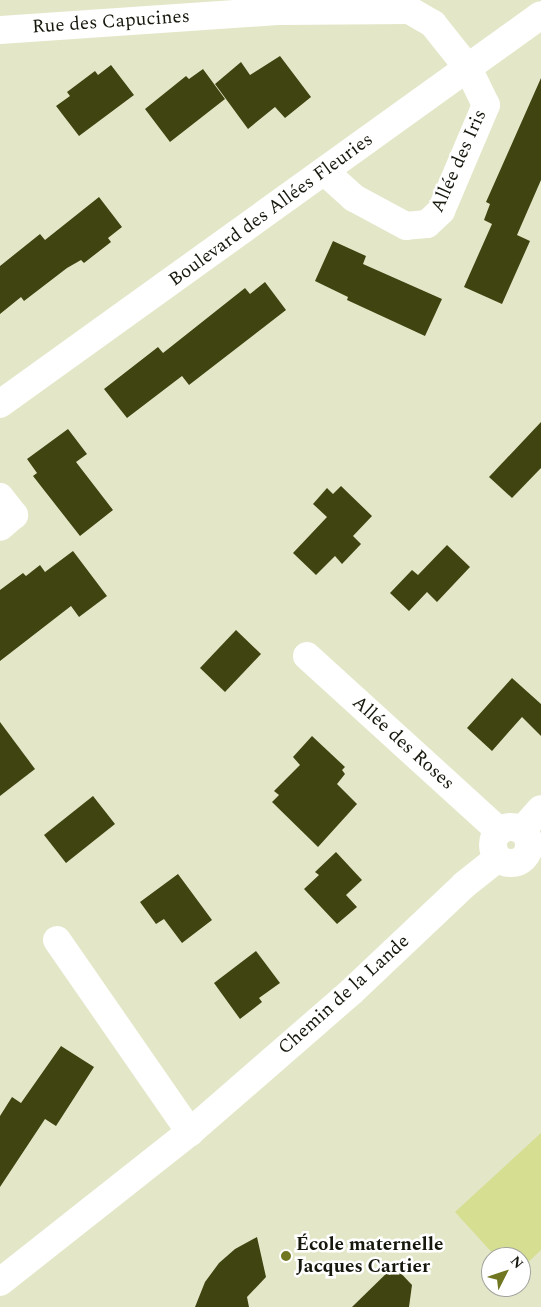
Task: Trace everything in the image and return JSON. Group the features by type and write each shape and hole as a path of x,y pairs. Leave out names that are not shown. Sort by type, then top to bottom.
{"street":[{"name":"Rue des Capucines","path":"0,30 280,10 409,10 433,24 468,68"},
{"name":"Boulevard des Allées Fleuries","path":"0,404 541,15"},
{"name":"Allée des Iris","path":"324,171 354,198 406,226 427,224 441,211 486,105 468,68"},
{"path":"0,497 14,515 0,526"},
{"name":"Allée des Roses","path":"307,656 511,830"},
{"path":"511,830 541,809"},
{"name":"Chemin de la Lande","path":"0,1282 190,1132 351,992 464,885 498,858 515,864 525,858 530,846 511,830"},
{"path":"57,940 190,1132"}],"green space":[{"path":"541,1133 541,1250 531,1260 531,1247 487,1247 455,1212"}],"building":[{"path":"280,56 311,97 285,118 275,107 248,129 215,84 241,62 250,75"},
{"path":"111,65 134,95 79,136 56,106 70,96 67,92 95,71 98,75"},
{"path":"203,69 225,99 170,142 145,109 186,76 189,79"},
{"path":"541,78 541,180 517,235 530,241 502,304 464,287 492,224 484,220 490,204 486,202"},
{"path":"99,197 122,227 108,238 111,242 84,263 81,260 67,268 24,301 21,297 0,314 0,266 40,234 45,240"},
{"path":"333,241 366,256 363,264 442,299 425,336 347,300 348,297 315,281"},
{"path":"265,282 286,310 189,385 182,376 127,418 104,389 158,347 163,353 245,288 250,294"},
{"path":"541,422 541,468 512,498 489,477"},
{"path":"68,429 87,454 76,462 113,510 80,536 33,476 37,473 27,459"},
{"path":"341,486 372,516 353,536 361,544 342,564 335,556 316,575 293,553 327,517 313,504 327,488 333,494"},
{"path":"447,545 470,567 437,602 427,592 409,611 390,593 412,570 418,575"},
{"path":"73,551 107,596 79,617 71,606 0,661 0,590 23,573 26,576 40,565 45,572"},
{"path":"236,630 261,654 225,692 200,668"},
{"path":"512,678 541,704 541,736 522,717 492,751 467,728"},
{"path":"0,722 35,769 0,796"},
{"path":"312,736 345,767 342,770 345,774 337,784 357,804 318,847 272,802 279,795 274,791 300,765 293,757"},
{"path":"93,796 115,824 66,863 44,835"},
{"path":"336,852 362,880 346,895 357,907 337,924 304,889 319,875 315,872"},
{"path":"178,874 212,920 182,943 164,919 156,924 140,902"},
{"path":"256,951 280,983 259,998 262,1002 240,1019 214,983"},
{"path":"61,1046 94,1067 56,1126 45,1119 0,1187 0,1116 12,1097 21,1103"},
{"path":"257,1237 266,1277 247,1297 249,1307 195,1307 205,1282 219,1263 235,1249"},
{"path":"394,1266 412,1285 409,1307 352,1307"}],"place":[{"name":"École maternelle Jacques Cartier","path":"286,1256"}]}
